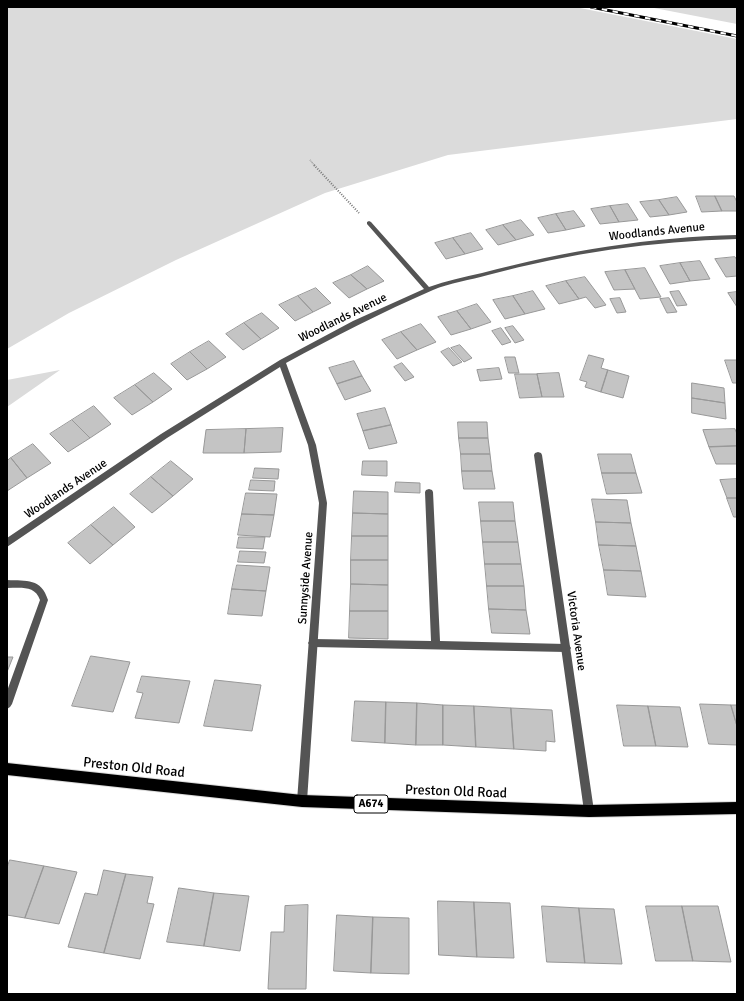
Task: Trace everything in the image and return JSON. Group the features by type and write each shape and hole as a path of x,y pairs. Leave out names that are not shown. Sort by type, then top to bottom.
{"main road":[{"name":"Preston Old Road","path":"7,769 302,801 589,811 737,808"}],"street":[{"path":"369,223 428,290"},
{"name":"Woodlands Avenue","path":"7,543 164,436 282,362 355,323 428,290 526,263 613,247 700,238 737,237"},
{"name":"Sunnyside Avenue","path":"282,362 312,445 323,503 302,801"},
{"name":"Victoria Avenue","path":"538,454 589,811"},
{"path":"429,492 436,646"},
{"path":"7,584 31,585 39,588 44,600 7,704"},
{"path":"313,643 566,648"}],"path":[{"path":"310,160 369,223"}],"shaded area":[{"path":"7,7 575,7 737,39 737,119 448,155 325,193 176,260 69,313 7,349"},
{"path":"649,7 737,7 737,24"},
{"path":"60,370 7,407 7,380"}],"building":[{"path":"696,196 715,196 722,211 702,212"},
{"path":"715,196 734,196 737,202 737,211 722,211"},
{"path":"677,197 687,212 669,215 659,200"},
{"path":"659,200 669,215 650,217 640,202"},
{"path":"628,204 638,220 619,222 610,206"},
{"path":"610,206 619,222 600,224 591,209"},
{"path":"574,211 585,226 566,230 556,214"},
{"path":"556,214 566,230 548,233 538,218"},
{"path":"521,220 534,235 516,240 503,225"},
{"path":"503,225 516,240 498,245 486,230"},
{"path":"471,233 483,249 465,254 453,238"},
{"path":"453,238 465,254 446,259 435,243"},
{"path":"735,257 737,260 737,276 726,277 715,259"},
{"path":"700,261 710,279 690,281 680,263"},
{"path":"680,263 690,281 670,284 660,266"},
{"path":"368,266 384,281 367,289 351,275"},
{"path":"645,268 661,297 640,299 625,270"},
{"path":"625,270 635,289 614,290 605,272"},
{"path":"351,275 367,289 349,298 333,283"},
{"path":"585,277 606,305 595,308 586,297 579,299 566,281"},
{"path":"566,281 579,299 559,304 546,286"},
{"path":"316,288 331,303 313,312 298,296"},
{"path":"533,291 545,309 525,314 513,296"},
{"path":"679,291 687,305 677,306 670,292"},
{"path":"737,292 737,307 728,293"},
{"path":"298,296 313,312 295,321 279,305"},
{"path":"513,296 525,314 505,319 493,300"},
{"path":"620,298 626,312 617,313 610,299"},
{"path":"669,298 677,312 667,313 660,299"},
{"path":"477,304 491,322 471,329 457,311"},
{"path":"457,311 471,329 451,335 438,317"},
{"path":"262,313 279,328 261,339 244,323"},
{"path":"244,323 261,339 243,350 226,334"},
{"path":"421,324 436,342 417,350 401,332"},
{"path":"513,326 524,340 515,343 505,328"},
{"path":"501,328 511,342 502,345 492,331"},
{"path":"401,332 417,350 397,359 382,340"},
{"path":"209,341 226,357 207,369 190,352"},
{"path":"460,345 472,358 464,362 451,348"},
{"path":"449,348 462,362 453,366 441,352"},
{"path":"190,352 207,369 187,380 171,364"},
{"path":"589,355 604,359 601,368 608,370 601,392 585,387 587,382 580,380"},
{"path":"505,357 515,357 519,373 509,373"},
{"path":"725,360 737,360 737,383 733,383"},
{"path":"354,361 362,376 337,384 329,368"},
{"path":"402,363 414,377 405,381 394,367"},
{"path":"499,368 502,379 480,381 477,370"},
{"path":"608,370 629,376 623,398 601,392"},
{"path":"154,373 172,389 153,402 135,385"},
{"path":"559,373 564,397 542,397 537,374"},
{"path":"515,374 537,374 542,397 520,398"},
{"path":"362,376 371,391 345,400 337,384"},
{"path":"692,383 724,388 725,403 692,398"},
{"path":"135,385 153,402 132,415 114,398"},
{"path":"692,398 725,403 726,419 692,413"},
{"path":"94,406 111,424 90,438 72,420"},
{"path":"385,408 391,425 363,431 357,414"},
{"path":"72,420 90,438 68,452 50,434"},
{"path":"458,422 487,422 488,438 459,438"},
{"path":"391,425 397,443 369,449 363,431"},
{"path":"283,428 281,452 244,453 246,429"},
{"path":"246,429 244,453 203,453 206,430"},
{"path":"735,429 737,434 737,446 709,447 703,430"},
{"path":"459,438 488,438 490,454 461,454"},
{"path":"33,444 51,463 27,478 11,458"},
{"path":"737,446 737,464 716,464 709,447"},
{"path":"461,454 490,454 492,471 462,471"},
{"path":"598,454 631,454 636,473 602,473"},
{"path":"11,458 27,478 7,491 7,461"},
{"path":"171,461 193,479 173,496 151,477"},
{"path":"363,461 387,461 387,476 362,475"},
{"path":"255,468 279,469 278,479 253,478"},
{"path":"462,471 492,471 495,489 464,489"},
{"path":"602,473 636,473 642,493 607,494"},
{"path":"151,477 173,496 152,513 130,494"},
{"path":"737,479 737,498 727,498 720,480"},
{"path":"251,480 275,481 274,491 249,490"},
{"path":"396,482 420,483 420,493 395,492"},
{"path":"354,491 388,492 388,514 353,513"},
{"path":"246,493 277,494 274,515 242,514"},
{"path":"727,498 737,498 737,517 734,517"},
{"path":"592,499 627,500 631,523 596,522"},
{"path":"479,502 513,502 515,521 481,521"},
{"path":"114,507 135,527 113,545 91,525"},
{"path":"353,513 388,514 388,536 352,536"},
{"path":"242,514 274,515 270,537 238,535"},
{"path":"481,521 515,521 518,542 483,542"},
{"path":"596,522 631,523 636,546 599,545"},
{"path":"91,525 113,545 90,564 68,543"},
{"path":"352,536 388,536 388,560 351,560"},
{"path":"239,537 265,537 263,549 237,548"},
{"path":"483,542 518,542 521,564 485,564"},
{"path":"599,545 636,546 641,571 604,570"},
{"path":"240,551 266,552 264,563 238,562"},
{"path":"351,560 388,560 388,585 351,584"},
{"path":"485,564 521,564 524,586 487,586"},
{"path":"237,565 270,567 266,591 232,589"},
{"path":"604,570 641,571 646,597 608,595"},
{"path":"351,584 388,585 388,611 350,611"},
{"path":"487,586 524,586 526,610 489,609"},
{"path":"232,589 266,591 262,616 228,614"},
{"path":"489,609 526,610 530,634 492,633"},
{"path":"350,611 388,611 388,639 349,638"},
{"path":"91,656 130,662 113,712 72,706"},
{"path":"7,657 13,657 7,672"},
{"path":"142,676 190,681 179,723 135,718 143,693 137,692"},
{"path":"215,680 261,685 252,731 204,726"},
{"path":"355,701 386,702 385,743 352,741"},
{"path":"386,702 417,703 416,745 385,743"},
{"path":"417,703 443,705 443,745 416,745"},
{"path":"700,704 731,705 737,726 737,745 709,744"},
{"path":"443,705 474,706 476,747 443,745"},
{"path":"617,705 648,706 656,746 624,746"},
{"path":"731,705 737,705 737,726"},
{"path":"474,706 511,708 514,749 476,747"},
{"path":"648,706 680,707 688,747 656,746"},
{"path":"511,708 552,710 555,742 546,741 546,751 514,749"},
{"path":"10,860 44,866 25,918 7,915 7,868"},
{"path":"44,866 77,872 59,924 25,918"},
{"path":"104,870 126,874 104,953 68,947 85,893 97,895"},
{"path":"126,874 153,877 147,903 154,904 140,959 104,953"},
{"path":"179,888 214,893 204,946 167,942"},
{"path":"214,893 249,896 240,951 204,946"},
{"path":"438,901 474,902 477,957 439,955"},
{"path":"474,902 510,903 514,958 477,957"},
{"path":"308,905 306,989 268,989 271,932 284,932 285,906"},
{"path":"542,906 579,908 585,963 547,962"},
{"path":"646,906 682,906 693,961 656,961"},
{"path":"682,906 718,906 731,962 693,961"},
{"path":"579,908 614,909 622,964 585,963"},
{"path":"337,915 373,917 371,973 334,971"},
{"path":"373,917 409,918 409,974 371,973"}],"railway":[{"path":"591,7 737,36"}]}
